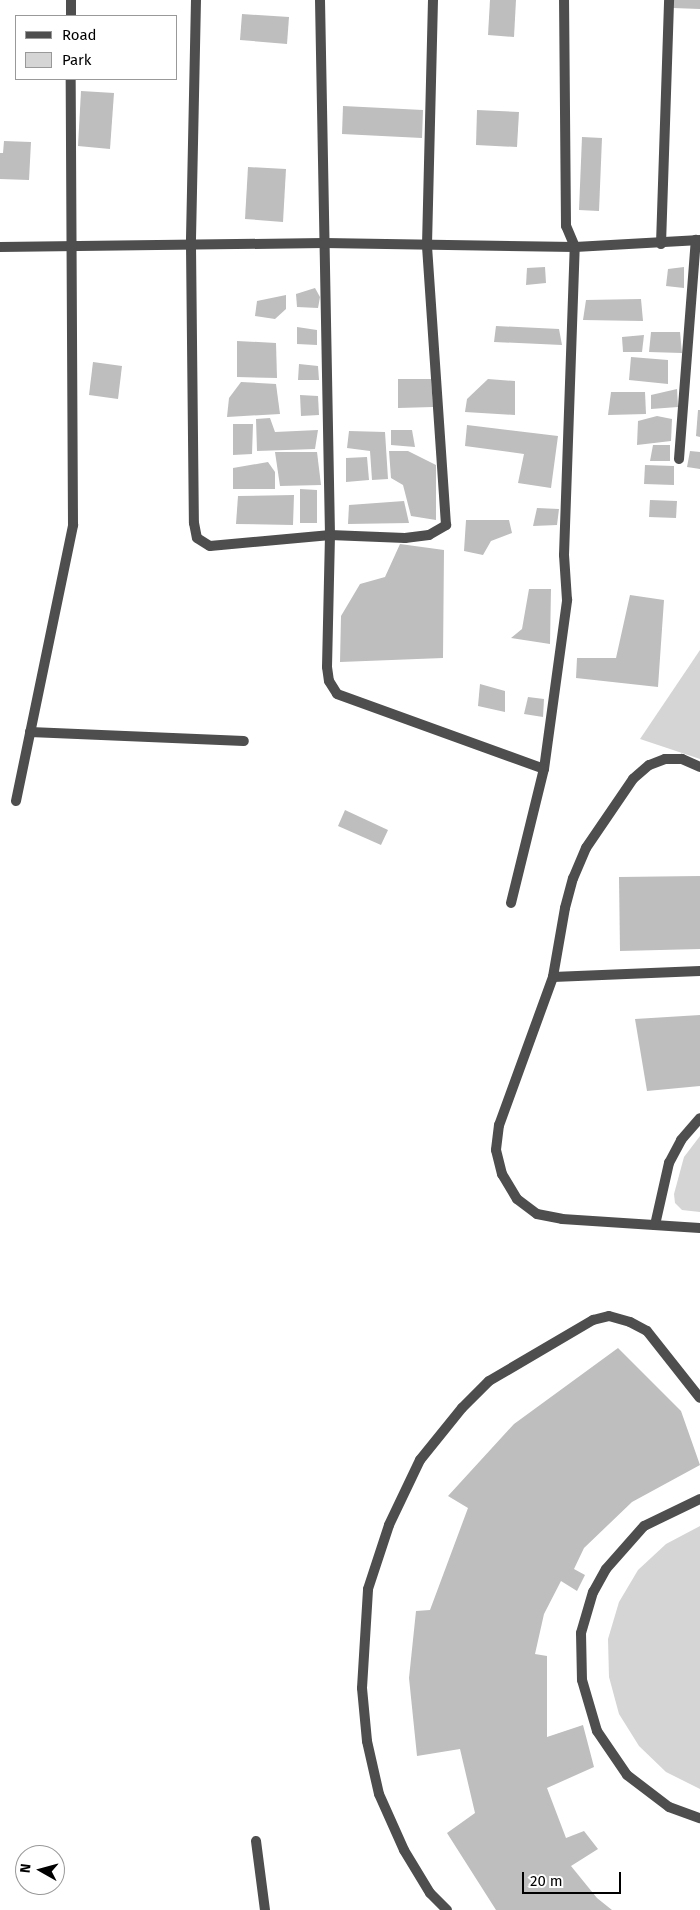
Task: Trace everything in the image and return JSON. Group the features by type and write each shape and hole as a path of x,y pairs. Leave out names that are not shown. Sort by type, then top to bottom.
{"street":[{"path":"71,0 71,15"},
{"path":"196,0 191,246 194,523 197,538 210,546 330,535 405,538 429,535 446,525 427,245 433,0"},
{"path":"320,0 330,535 327,667 337,694 544,769"},
{"path":"511,903 544,769 567,600 564,555 575,247 566,226 564,0"},
{"path":"661,244 669,0"},
{"path":"16,801 73,525 71,80"},
{"path":"0,247 324,243 575,247 661,244 698,240 678,459"},
{"path":"30,732 244,742"},
{"path":"700,766 682,759 665,760 649,765 633,779 586,848 572,878 553,978 499,1124 496,1150 502,1174 517,1199 537,1214 562,1219 700,1228"},
{"path":"553,978 700,971"},
{"path":"655,1226 669,1163 681,1140 700,1118"},
{"path":"447,1910 430,1893 404,1850 379,1794 367,1741 362,1688 368,1589 389,1525 420,1460 462,1408 489,1381 593,1320 609,1316 630,1322 647,1331 700,1398"},
{"path":"700,1499 644,1526 619,1555 593,1592 581,1633 582,1680 597,1731 627,1775 669,1808 700,1818"},
{"path":"256,1841 265,1910"}],"green space":[{"path":"700,650 700,759 640,739"},
{"path":"700,1136 700,1212 682,1210 675,1203 674,1194 684,1157"},
{"path":"700,1526 700,1789 666,1772 639,1746 619,1714 609,1677 608,1639 619,1602 638,1570 666,1544"}],"building":[{"path":"490,0 516,0 514,37 488,35"},
{"path":"674,0 700,0 700,9 673,8"},
{"path":"242,14 289,17 287,44 240,40"},
{"path":"81,91 114,93 110,149 78,146"},
{"path":"343,106 423,110 422,138 342,134"},
{"path":"477,110 519,112 517,147 476,145"},
{"path":"582,137 602,138 599,211 579,210"},
{"path":"4,141 31,142 29,180 0,179 0,153 3,153"},
{"path":"248,167 286,169 283,222 245,219"},
{"path":"545,267 546,283 526,285 527,268"},
{"path":"684,267 684,288 666,286 668,269"},
{"path":"315,288 320,297 318,308 297,307 296,294"},
{"path":"286,295 286,309 275,319 255,316 257,301"},
{"path":"641,299 643,321 583,320 586,300"},
{"path":"496,326 559,329 562,345 494,342"},
{"path":"297,327 317,330 317,345 297,344"},
{"path":"651,332 680,332 682,353 649,352"},
{"path":"644,335 642,352 623,352 622,337"},
{"path":"237,341 276,343 277,378 237,377"},
{"path":"631,357 668,360 668,384 629,380"},
{"path":"93,362 122,366 118,399 89,395"},
{"path":"299,364 318,366 319,380 298,380"},
{"path":"398,379 431,379 433,407 398,408"},
{"path":"488,379 515,381 515,415 465,412 467,399"},
{"path":"241,382 276,384 280,414 227,417 229,398"},
{"path":"677,389 678,407 651,409 651,395"},
{"path":"611,392 645,392 646,414 608,415"},
{"path":"300,395 318,396 319,415 301,416"},
{"path":"698,410 700,410 700,437 696,436"},
{"path":"657,416 672,419 671,441 637,445 638,421"},
{"path":"270,418 275,432 318,430 315,449 257,451 256,419"},
{"path":"233,424 253,424 252,454 233,455"},
{"path":"467,425 558,436 551,488 518,483 524,454 465,446"},
{"path":"391,430 412,430 415,447 391,445"},
{"path":"349,431 385,432 388,479 372,480 370,451 347,448"},
{"path":"653,445 670,445 670,461 650,461"},
{"path":"389,451 408,451 436,465 436,520 411,516 403,485 391,478"},
{"path":"690,451 700,452 700,469 687,467"},
{"path":"275,452 317,452 321,485 280,486"},
{"path":"367,457 369,480 346,482 346,458"},
{"path":"268,462 275,472 275,489 233,489 233,468"},
{"path":"645,465 674,466 674,485 644,484"},
{"path":"300,489 317,490 317,523 300,523"},
{"path":"294,495 293,525 236,524 238,496"},
{"path":"650,500 677,501 676,518 649,517"},
{"path":"404,501 409,523 348,524 349,505"},
{"path":"537,508 559,509 557,525 533,526"},
{"path":"466,520 509,520 512,533 491,541 483,555 464,551"},
{"path":"400,544 444,550 443,658 340,662 341,616 360,584 385,577"},
{"path":"529,589 551,589 550,644 511,638 522,629"},
{"path":"630,595 664,600 658,687 576,678 577,658 616,658"},
{"path":"480,684 505,691 505,712 478,706"},
{"path":"528,697 544,699 543,717 524,714"},
{"path":"345,810 388,830 381,845 338,826"},
{"path":"700,876 700,949 620,951 619,877"},
{"path":"700,1015 700,1086 647,1091 635,1019"},
{"path":"618,1348 681,1411 700,1465 632,1502 584,1548 574,1569 585,1575 577,1591 561,1581 544,1614 535,1654 547,1656 547,1737 583,1725 594,1767 547,1788 566,1838 584,1831 598,1849 571,1866 597,1898 612,1910 496,1910 447,1833 475,1813 460,1749 417,1756 409,1678 416,1611 430,1610 468,1508 448,1496 514,1424"}]}
